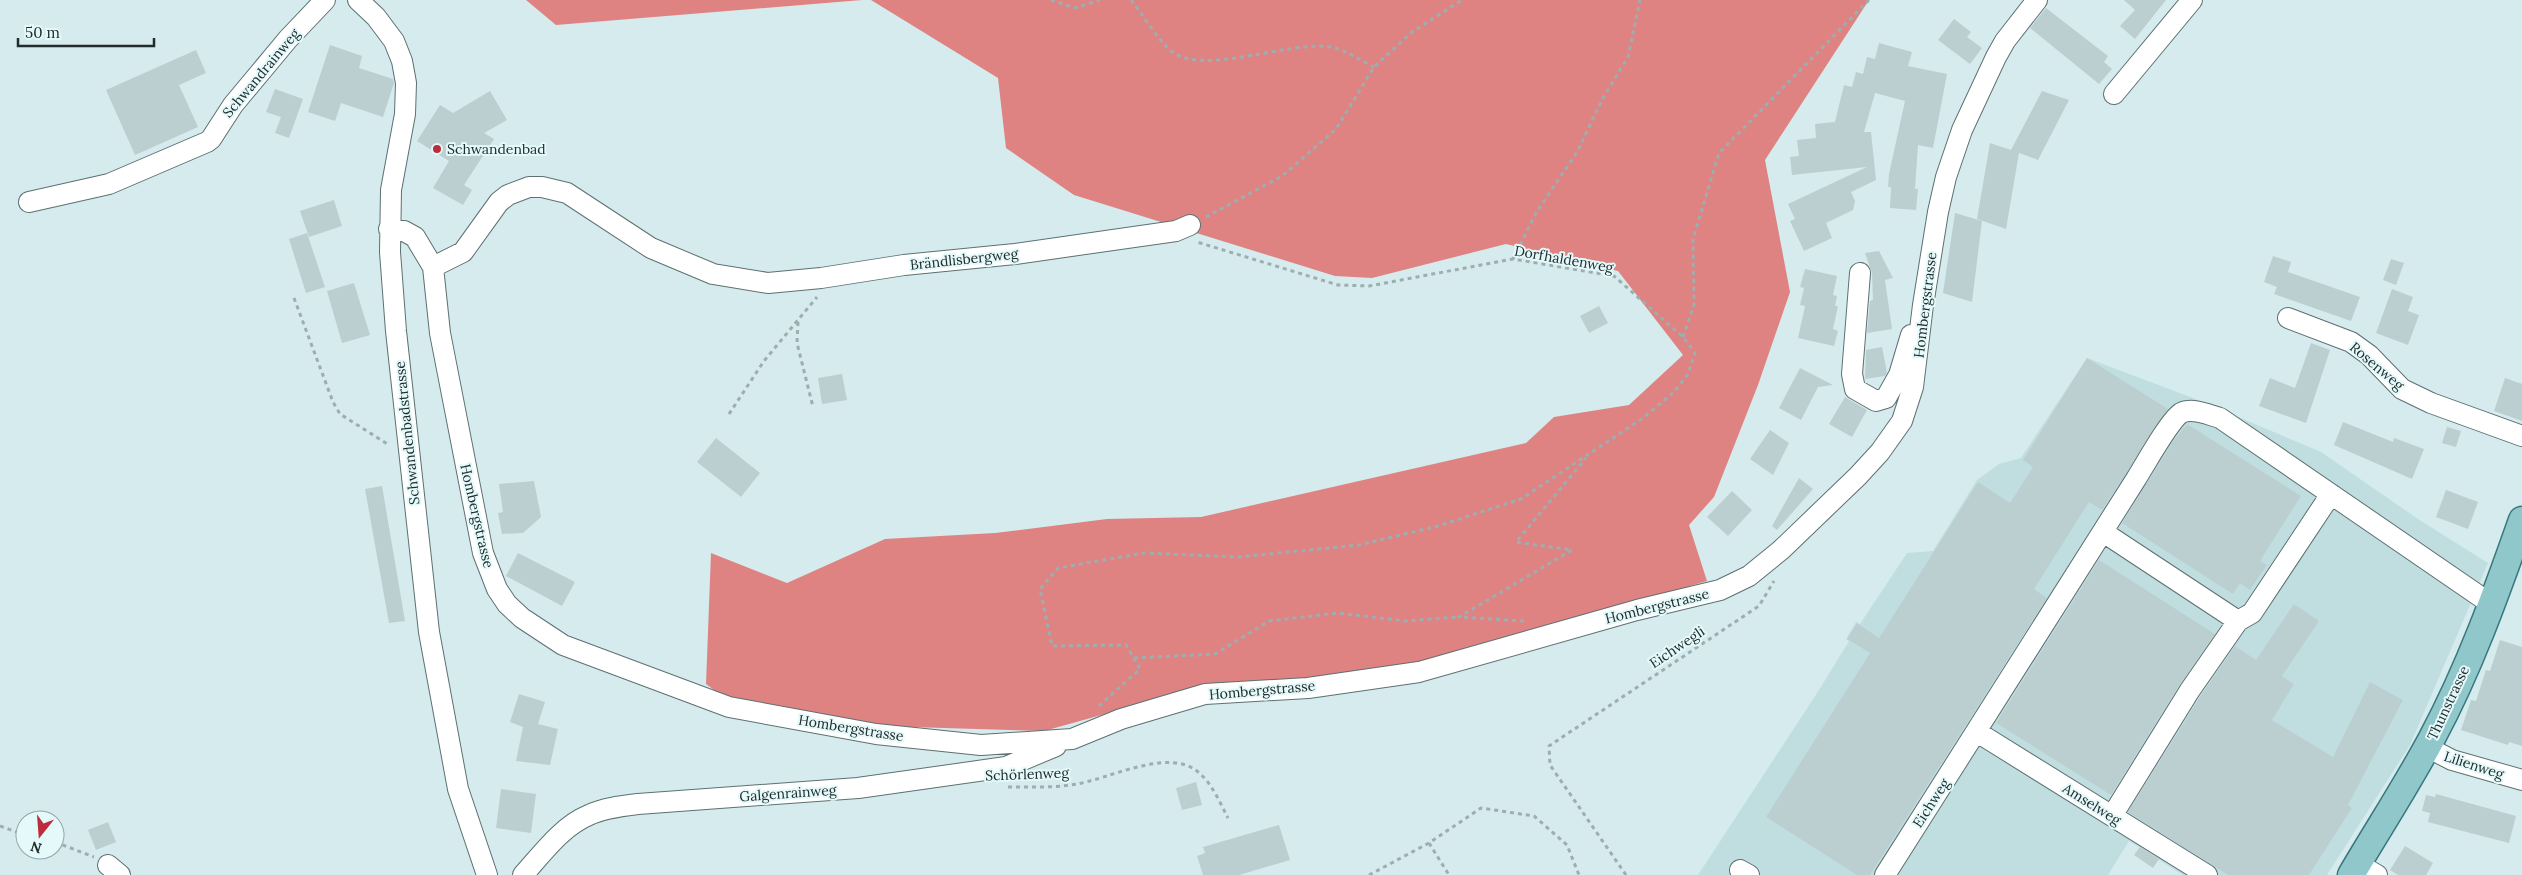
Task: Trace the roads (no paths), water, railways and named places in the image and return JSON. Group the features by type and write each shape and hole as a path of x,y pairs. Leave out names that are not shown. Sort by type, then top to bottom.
{"main road":[{"name":"Thunstrasse","path":"2362,871 2448,704 2520,532"}],"street":[{"name":"Schwandrainweg","path":"29,202 109,184 207,142 211,139 233,105 288,39 325,0"},
{"name":"Schwandenbadstrasse","path":"358,0 376,17 394,41 402,61 406,83 405,114 390,190 390,229 396,331 429,632 458,789 487,875"},
{"name":"Hombergstrasse","path":"390,229 404,231 415,238 433,267 440,333 483,553 497,589 507,604 522,618 563,645 729,707 876,734 981,745 1072,740 1121,719 1205,694 1308,688 1419,672 1637,610 1720,590 1749,576 1781,550 1875,458 1902,421 1913,387 1923,305 1940,203 1962,130 2005,40 2037,0"},
{"path":"2114,94 2192,0"},
{"name":"Brändlisbergweg","path":"433,267 463,252 499,202 508,195 529,187 542,186 568,193 652,248 713,274 768,283 821,278 904,265 1015,254 1183,228"},
{"path":"1860,273 1852,384 1855,389 1871,398 1882,401 1890,394 1900,375 1914,325 1923,305"},
{"name":"Rosenweg","path":"2288,318 2351,342 2369,356 2402,389 2431,403 2522,436"},
{"name":"Eichweg","path":"1885,875 2173,423 2182,413 2196,411 2220,418 2491,604"},
{"path":"2112,816 2190,690 2238,621 2252,613 2331,494"},
{"path":"2103,532 2238,621"},
{"name":"Amselweg","path":"1977,732 2207,875"},
{"name":"Galgenrainweg","path":"523,875 573,824 588,815 609,808 638,804 858,788 1006,767 1072,740"},
{"name":"Lilienweg","path":"2427,747 2452,760 2522,780"}],"place":[{"name":"Schwandenbad","path":"437,149"}]}
